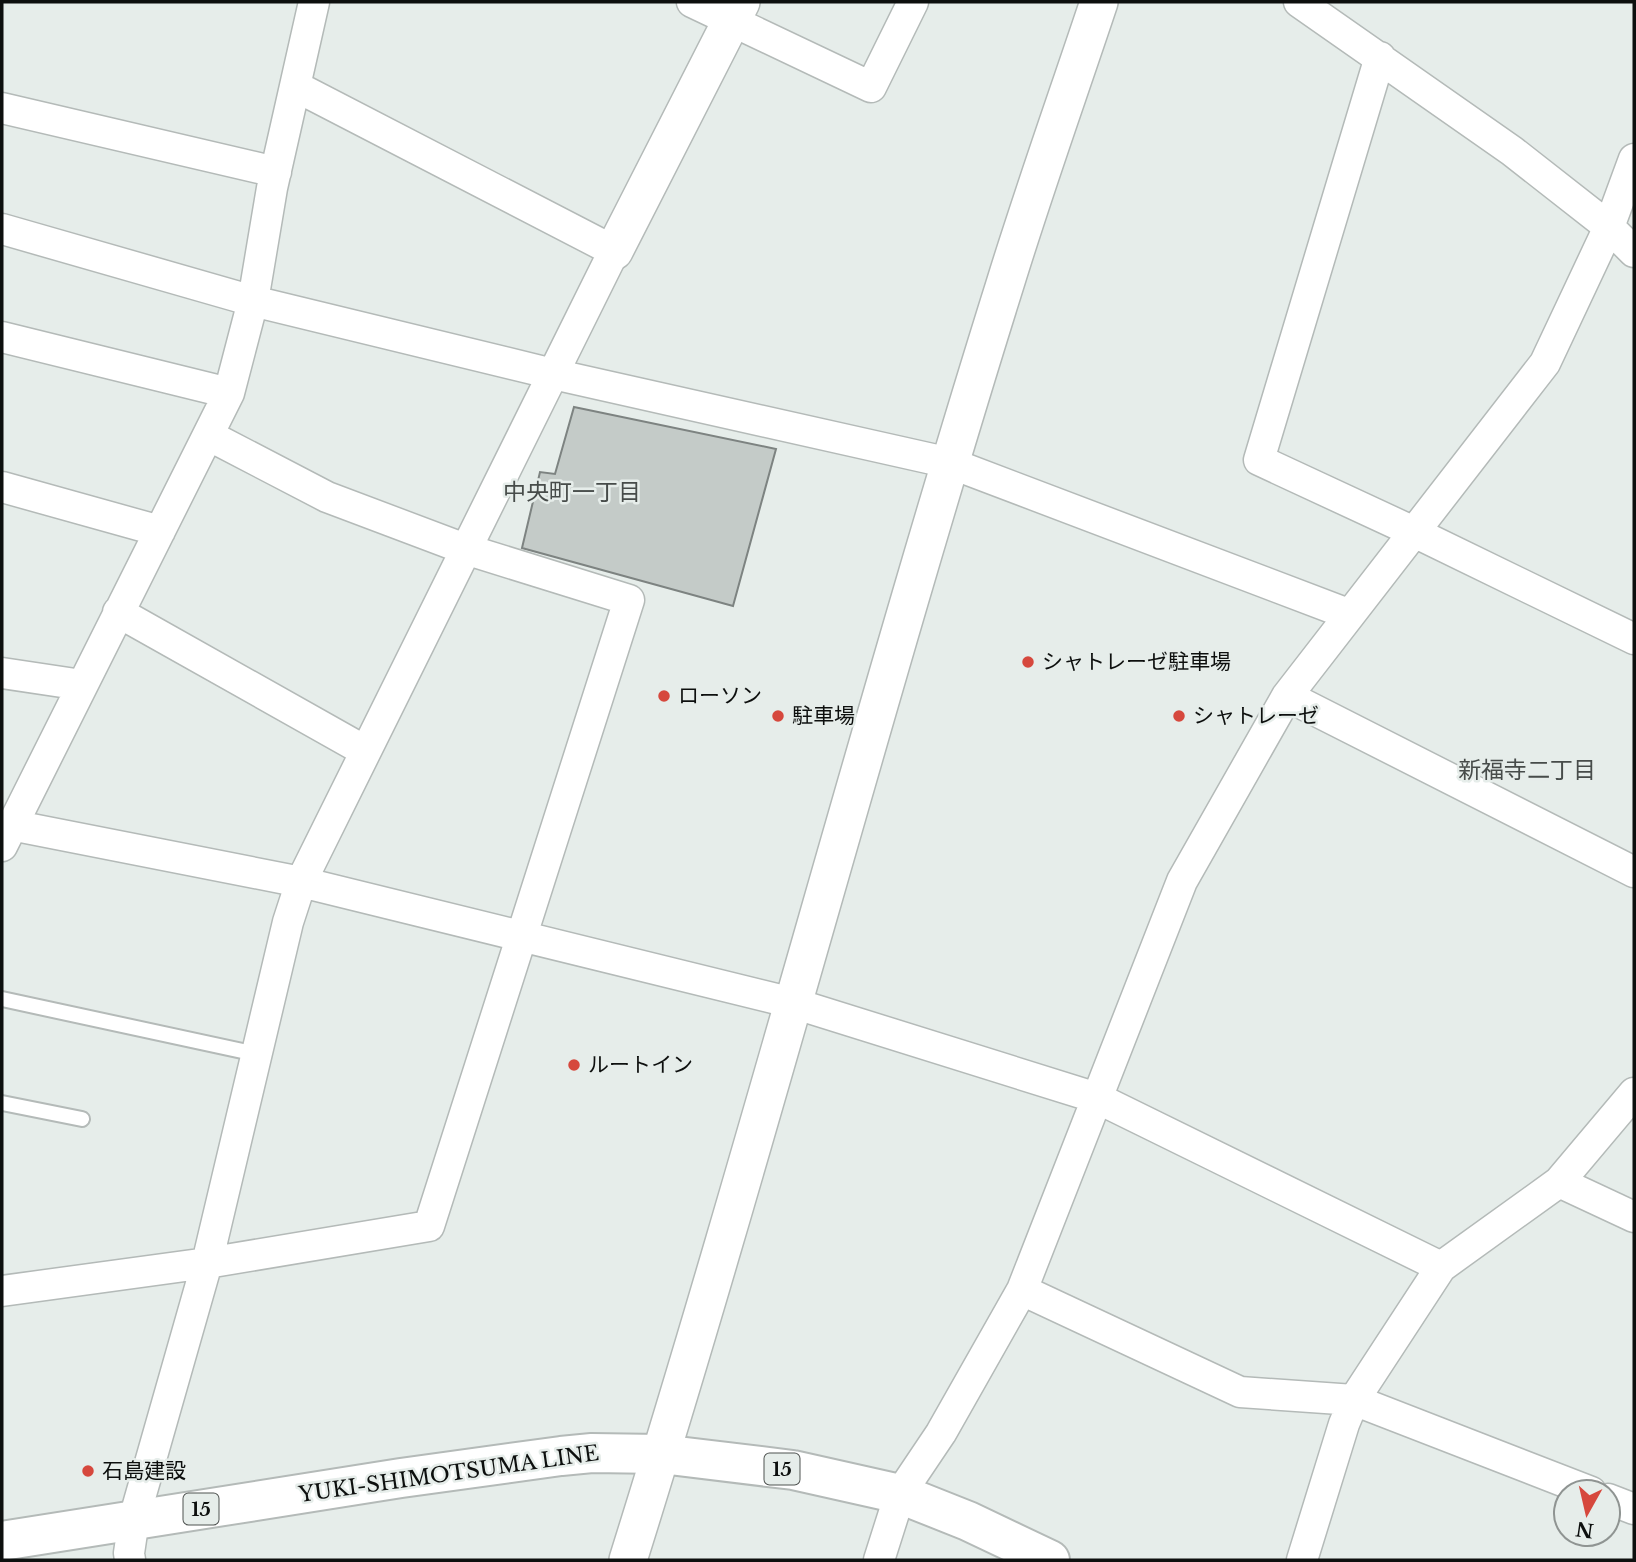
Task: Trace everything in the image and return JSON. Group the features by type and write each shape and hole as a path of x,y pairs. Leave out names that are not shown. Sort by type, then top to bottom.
{"main road":[{"name":"YUKI-SHIMOTSUMA LINE","path":"2,1541 401,1478 592,1452 661,1454 793,1470 900,1494 968,1521 1050,1560"}],"street":[{"path":"314,2 276,172 253,301 229,393 7,836 301,882 793,1003 1097,1098 1441,1267"},
{"path":"692,2 736,12 871,88 913,2"},
{"path":"628,1560 950,463 1007,277 1100,2"},
{"path":"1299,2 1512,151 1609,227 1634,252"},
{"path":"130,1560 134,1519 208,1262 288,922 301,882 614,251 736,12"},
{"path":"1380,57 1259,460 1634,639"},
{"path":"295,86 614,251"},
{"path":"2,108 276,172"},
{"path":"880,1560 900,1494 941,1433 1022,1290 1182,881 1287,696 1545,363 1609,227 1634,159"},
{"path":"2,229 253,301 553,374 950,463 1348,614"},
{"path":"2,337 229,393"},
{"path":"2,1291 208,1262 429,1226 629,600 465,549 327,497 208,435"},
{"path":"2,487 160,531"},
{"path":"118,612 365,751"},
{"path":"2,673 82,685"},
{"path":"1287,696 1634,872"},
{"path":"1301,1560 1354,1400 1441,1267 1559,1182 1634,1093"},
{"path":"1559,1182 1634,1217"},
{"path":"1022,1290 1240,1392 1354,1400 1555,1478"}],"lane":[{"path":"2,999 256,1054"},
{"path":"2,1103 82,1119"}],"building":[{"path":"574,407 776,449 733,606 522,548 540,472 555,474"}],"place":[{"name":"シャトレーゼ駐車場","path":"1028,662"},
{"name":"ローソン","path":"664,696"},
{"name":"駐車場","path":"778,716"},
{"name":"シャトレーゼ","path":"1179,716"},
{"name":"ルートイン","path":"574,1065"},
{"name":"石島建設","path":"88,1471"}],"district":[{"name":"中央町一丁目","path":"572,492"},
{"name":"新福寺二丁目","path":"1527,770"}]}
